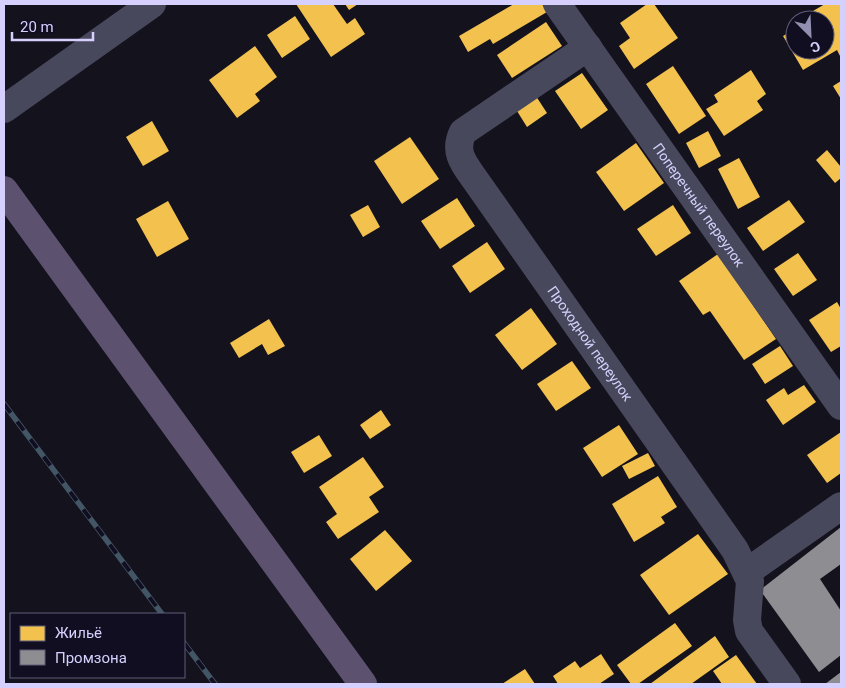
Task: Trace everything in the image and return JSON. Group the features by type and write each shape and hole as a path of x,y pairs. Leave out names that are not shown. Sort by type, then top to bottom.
{"main road":[{"path":"4,190 364,684"}],"street":[{"path":"4,109 152,4"},
{"name":"Поперечный переулок","path":"557,4 841,406"},
{"name":"Проходной переулок","path":"588,47 463,132 458,143 460,153 476,181 734,550 747,572 750,586 747,620 749,631 787,684"},
{"path":"747,572 841,506"}],"building: Жильё":[{"path":"296,4 333,4 347,24 355,18 365,34 331,57"},
{"path":"345,4 358,4 349,10"},
{"path":"514,4 542,4 547,12 493,44 490,39 468,52 459,36"},
{"path":"647,4 654,4 678,38 634,69 619,46 630,38 620,23"},
{"path":"825,4 840,4 841,58 837,50 835,51 835,10 815,10"},
{"path":"295,16 310,39 282,58 267,35"},
{"path":"546,22 562,46 512,78 497,55"},
{"path":"255,46 277,77 255,94 260,101 237,118 209,80"},
{"path":"797,60 820,60 803,70"},
{"path":"673,66 706,116 679,134 646,84"},
{"path":"751,70 766,94 757,101 763,110 724,136 706,109 718,102 714,95"},
{"path":"582,73 608,110 581,129 555,91"},
{"path":"841,81 841,99 833,86"},
{"path":"532,90 547,113 527,127 512,103"},
{"path":"152,121 169,151 143,166 126,137"},
{"path":"708,131 721,156 699,168 686,143"},
{"path":"410,137 439,179 402,204 374,161"},
{"path":"636,143 664,183 624,211 596,172"},
{"path":"827,150 841,167 841,178 835,183 816,160"},
{"path":"739,158 760,197 738,209 718,169"},
{"path":"457,198 475,226 440,249 421,221"},
{"path":"789,200 805,222 763,251 747,228"},
{"path":"168,201 189,239 157,257 136,219"},
{"path":"368,205 380,227 363,237 350,215"},
{"path":"673,205 691,233 656,256 637,229"},
{"path":"487,242 505,269 470,293 452,266"},
{"path":"798,253 817,280 793,296 774,269"},
{"path":"718,254 776,339 744,360 710,311 703,315 679,281"},
{"path":"837,302 841,309 841,346 831,352 809,320"},
{"path":"531,308 557,344 522,370 495,335"},
{"path":"269,319 285,346 268,355 262,344 239,358 230,343"},
{"path":"780,346 793,366 765,384 752,364"},
{"path":"572,361 591,388 556,411 537,384"},
{"path":"804,385 816,402 783,425 766,400 784,388 788,395"},
{"path":"381,410 391,425 370,439 360,425"},
{"path":"619,425 638,454 602,477 583,448"},
{"path":"841,432 841,473 827,483 807,455"},
{"path":"319,435 332,456 304,473 291,452"},
{"path":"648,453 655,466 629,479 622,466"},
{"path":"363,457 384,487 369,497 379,512 338,539 326,522 337,514 319,487"},
{"path":"658,476 677,507 661,517 665,523 634,542 612,504"},
{"path":"385,530 412,561 376,591 350,559"},
{"path":"698,534 728,574 669,615 640,575"},
{"path":"675,623 692,646 638,684 631,684 617,665"},
{"path":"715,636 729,657 691,684 650,684"},
{"path":"601,654 614,674 599,684 558,684 553,676 575,661 580,668"},
{"path":"736,655 757,684 722,684 713,671"},
{"path":"525,669 535,684 502,684"}],"building: Промзона":[{"path":"841,527 841,564 820,579 841,611 841,655 819,672 760,590"},
{"path":"841,672 841,684 825,684"}],"railway":[{"path":"4,404 161,613"},
{"path":"185,644 215,684"}]}
